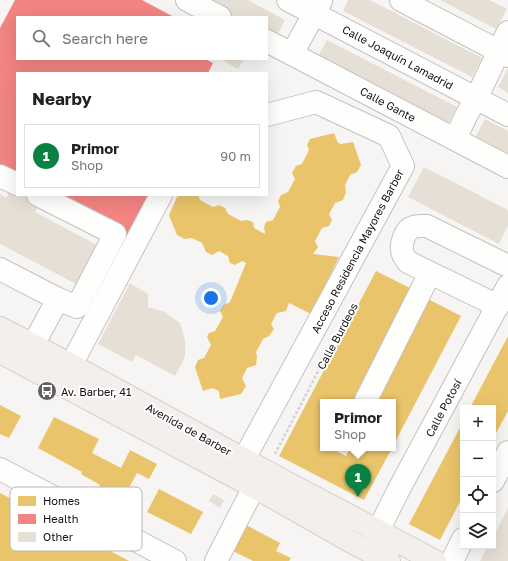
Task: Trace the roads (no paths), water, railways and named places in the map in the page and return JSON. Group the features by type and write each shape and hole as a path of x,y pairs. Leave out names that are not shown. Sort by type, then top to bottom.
{"main road":[{"name":"Avenida de Barber","path":"0,328 435,561"},
{"name":"Avenida de Barber","path":"0,352 254,487 383,558"}],"street":[{"path":"187,0 218,16"},
{"name":"Calle Joaquín Lamadrid","path":"288,0 318,7 476,99 508,115"},
{"path":"401,0 504,54"},
{"path":"292,54 318,7"},
{"path":"455,140 467,114 504,54 508,32"},
{"name":"Calle Gante","path":"268,42 508,167"},
{"name":"Acceso Residencia Mayores Barber","path":"244,459 403,166 389,136 316,102 268,115"},
{"path":"0,176 16,184"},
{"path":"0,269 58,299 77,307 115,234 40,196"},
{"path":"71,365 159,196"},
{"path":"498,306 408,262 402,251 404,236 410,228 419,225 427,226 508,266"},
{"path":"367,399 430,273"},
{"name":"Calle Potosí","path":"378,531 508,286"},
{"path":"33,345 58,299"},
{"path":"495,477 508,452"},
{"path":"0,469 34,487"},
{"path":"216,561 254,487"},
{"name":"Avenida de Barber","path":"378,531 383,558"},
{"path":"142,544 174,561"},
{"path":"452,561 460,545"}],"place":[{"name":"Av. Barber, 41","path":"47,391"},
{"name":"Primor","path":"358,497"}]}
